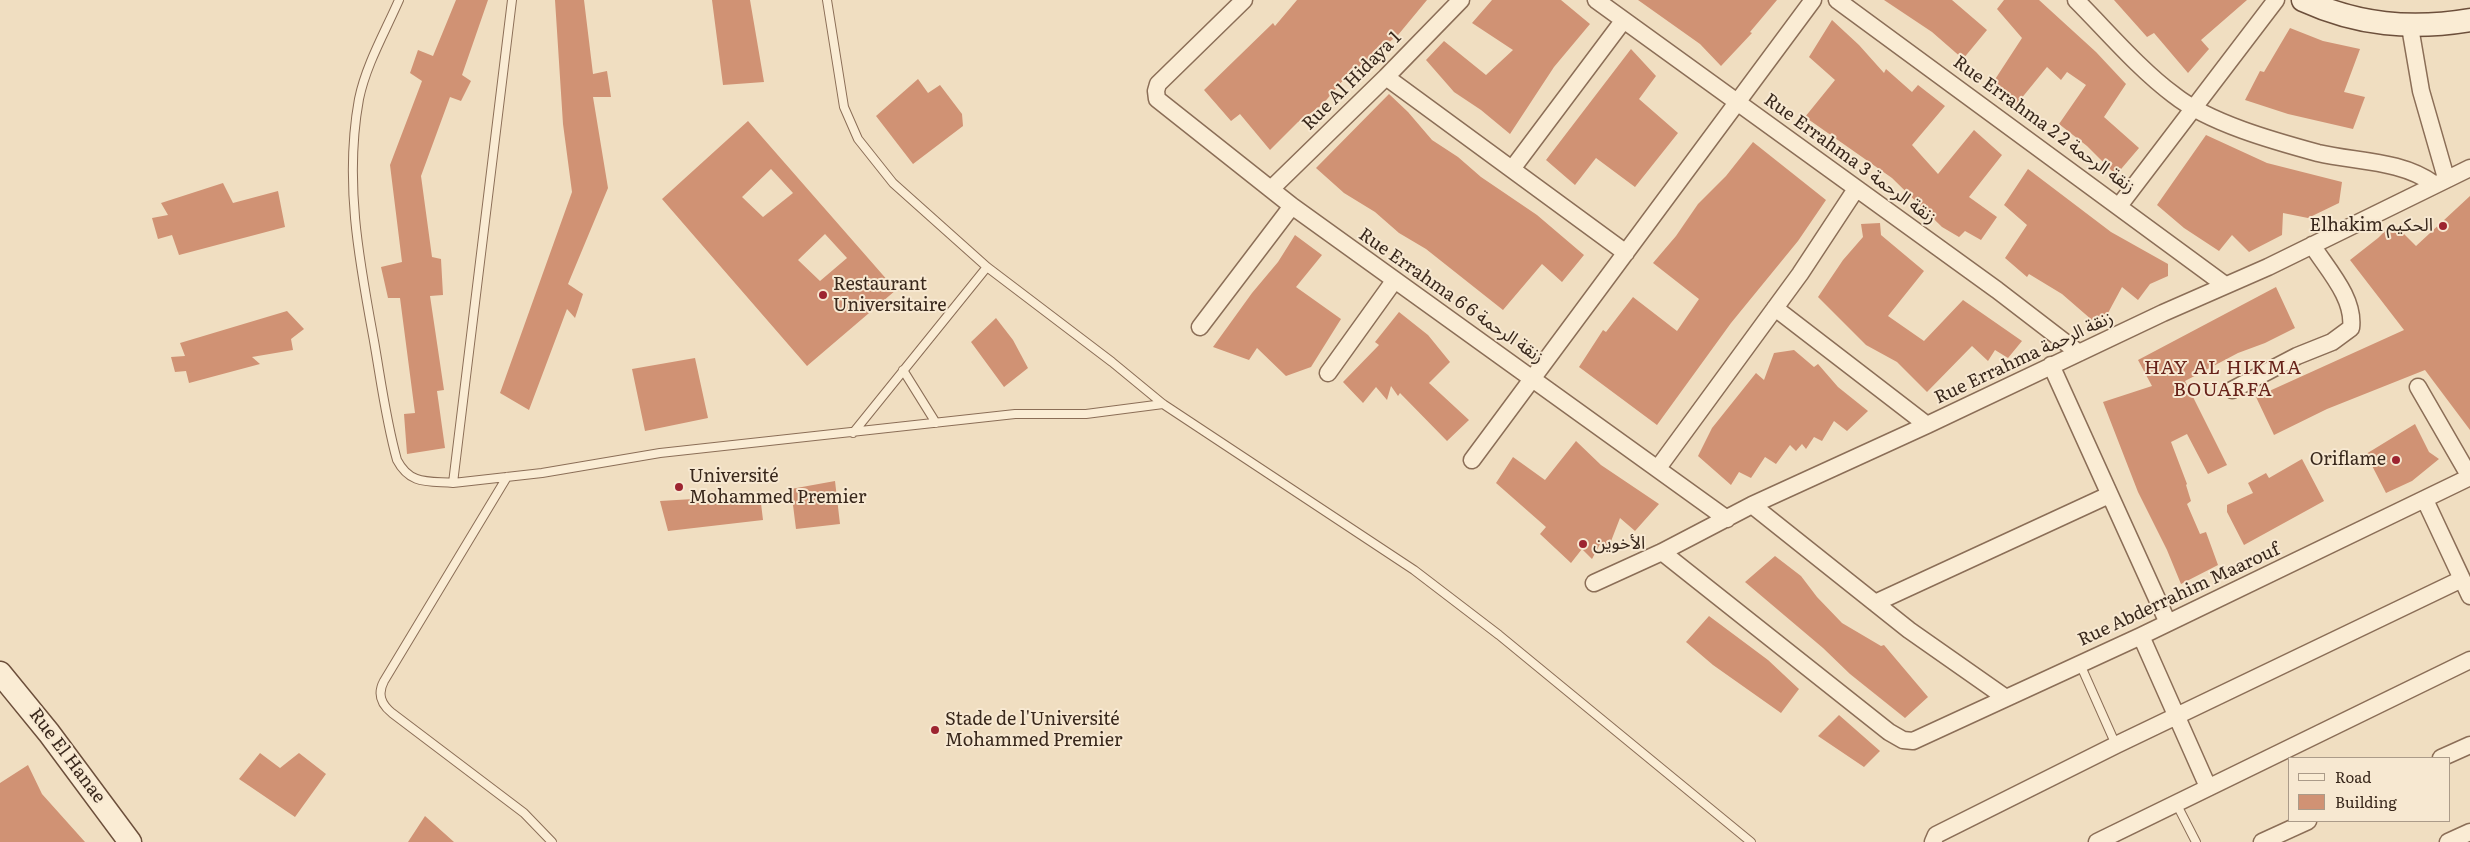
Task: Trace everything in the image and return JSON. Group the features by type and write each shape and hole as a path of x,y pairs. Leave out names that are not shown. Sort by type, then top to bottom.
{"street":[{"name":"Rue Errahma 6 6 زنقة الرحمة","path":"1244,0 1158,84 1156,92 1158,99 1292,206 1726,518"},
{"name":"Rue Al Hidaya 1","path":"1271,189 1386,77 1461,0"},
{"name":"Rue Errahma 3 زنقة الرحمة","path":"1596,0 1997,290 2079,353"},
{"path":"1472,460 1813,0"},
{"name":"Rue Errahma 2 2 زنقة الرحمة","path":"1837,0 2226,285"},
{"path":"2076,0 2174,96 2194,108 2265,137 2319,153 2416,172 2440,181"},
{"path":"2119,206 2276,0"},
{"path":"2303,0 2328,11 2360,19 2410,27 2470,20"},
{"path":"1512,169 1623,21"},
{"path":"2410,27 2440,181"},
{"path":"1386,77 1626,254"},
{"name":"Rue Errahma زنقة الرحمة","path":"1594,583 1662,552 1752,505 2312,245 2470,168"},
{"path":"1658,468 1775,308 1856,189"},
{"path":"1200,327 1292,206"},
{"path":"2232,390 2296,356 2332,342 2351,328 2351,311 2344,296 2312,245"},
{"path":"1328,373 1394,281"},
{"path":"1775,308 1927,425"},
{"path":"2052,365 2168,623"},
{"path":"2418,387 2470,477"},
{"name":"Rue Abderrahim Maarouf","path":"1662,552 1903,740 1918,740 2141,636 2426,500 2470,477"},
{"path":"1875,603 2109,495"},
{"path":"2426,500 2470,596"},
{"path":"1752,505 1875,603 1952,661 2006,698"},
{"path":"1933,842 1936,835 2116,745 2462,580"},
{"path":"2141,636 2208,787"},
{"path":"2097,842 2470,660"},
{"name":"Rue El Hanae","path":"0,673 49,732 130,842"},
{"path":"2443,757 2470,745"},
{"path":"2262,842 2306,822"},
{"path":"2448,842 2470,832"}],"lane":[{"path":"399,0 365,81 357,112 352,187 359,258 396,460 408,477 417,480 453,483 507,478 660,453 1015,414 1118,412 1163,404"},
{"path":"453,483 512,0"},
{"path":"827,0 844,107 858,139 893,183 987,267 1112,362 1163,404 1414,570 1499,635 1751,842"},
{"path":"853,432 987,267"},
{"path":"903,370 936,423"},
{"path":"507,478 384,681 380,697 385,707 392,713 524,813 552,842"},
{"path":"2080,664 2116,745"},
{"path":"2176,803 2196,842"}],"building":[{"path":"456,0 488,0 462,75 471,81 461,101 450,97 421,176 432,257 441,259 443,295 430,296 444,390 437,391 445,448 407,454 404,414 415,413 400,298 388,298 381,267 402,262 390,165 422,81 410,73 418,50 433,56"},
{"path":"555,0 584,0 593,74 607,71 611,97 593,97 608,188 568,284 583,294 575,318 567,309 529,410 500,393 572,192 563,124"},
{"path":"712,0 750,0 764,82 723,85"},
{"path":"1297,0 1427,0 1398,35 1345,78 1322,105 1298,122 1270,150 1240,114 1231,121 1204,90 1273,23 1275,26"},
{"path":"1492,0 1561,0 1590,24 1554,67 1510,134 1481,110 1454,92 1426,60 1444,41 1486,75 1513,50 1472,23"},
{"path":"1638,0 1777,0 1750,32 1752,33 1721,66 1700,44"},
{"path":"1884,0 1952,0 1987,30 1963,59 1932,32"},
{"path":"2004,0 2039,0 2096,52 2126,84 2104,117 2139,148 2116,175 2087,146 2059,124 2086,85 2067,72 2061,80 2047,67 2016,105 1992,84 2022,38 1997,9"},
{"path":"2114,0 2247,0 2201,40 2209,49 2188,73 2154,33 2147,37"},
{"path":"1832,20 1859,45 1884,73 1886,69 1912,92 1918,85 1945,106 1912,145 1938,174 1974,130 2002,155 1969,197 1997,217 1981,240 1965,231 1959,237 1942,227 1892,178 1805,117 1835,80 1809,57"},
{"path":"2290,28 2323,41 2360,49 2344,92 2365,97 2353,129 2288,114 2245,100 2260,71 2264,72"},
{"path":"1631,49 1656,76 1639,99 1678,133 1635,187 1596,158 1575,185 1546,160"},
{"path":"918,79 928,93 940,85 962,114 963,126 913,164 876,116"},
{"path":"1389,94 1408,112 1432,140 1458,157 1481,177 1537,215 1584,255 1562,282 1542,264 1503,310 1426,249 1399,233 1375,212 1344,193 1316,168"},
{"path":"748,121 896,290 807,366 662,199","holes":["771,169 793,193 763,217 742,197","825,234 847,258 820,281 798,260"]},
{"path":"2206,135 2267,163 2342,182 2339,203 2308,218 2283,213 2282,235 2249,252 2232,235 2219,251 2184,228 2157,205"},
{"path":"1753,142 1826,200 1798,241 1731,323 1657,425 1579,367 1603,330 1606,332 1633,297 1677,331 1699,299 1653,263 1676,236 1698,204 1726,176"},
{"path":"2028,169 2111,232 2168,264 2168,276 2150,284 2138,300 2122,287 2108,313 2092,320 2062,294 2029,274 2027,277 2005,258 2027,225 2004,205"},
{"path":"223,183 233,203 278,191 285,227 179,255 172,235 158,239 152,218 168,215 161,203"},
{"path":"2470,196 2470,430 2425,370 2327,409 2274,435 2256,397 2404,330 2350,260 2378,238 2393,223 2416,246"},
{"path":"1880,223 1881,235 1924,271 1888,316 1924,341 1963,300 2022,341 2008,358 1995,350 1988,361 1972,346 1927,392 1897,362 1866,345 1818,297 1843,260 1863,237 1861,224"},
{"path":"1295,235 1322,255 1296,287 1341,319 1311,367 1286,376 1257,348 1249,360 1213,347 1252,293 1278,262"},
{"path":"2276,287 2295,328 2265,343 2238,353 2185,381 2227,465 2208,474 2187,434 2171,442 2187,484 2191,501 2187,504 2200,534 2206,532 2218,565 2181,584 2167,550 2138,492 2103,402 2152,386 2138,360"},
{"path":"287,311 304,329 291,339 293,350 252,357 260,364 189,383 186,371 175,372 171,357 185,356 180,343"},
{"path":"1399,312 1428,335 1450,362 1429,383 1469,420 1447,441 1400,393 1398,396 1391,386 1387,400 1376,387 1363,403 1343,382 1379,345 1375,342"},
{"path":"996,318 1013,340 1028,368 1004,387 971,342"},
{"path":"1794,350 1814,367 1818,364 1838,387 1868,411 1847,431 1834,421 1822,441 1814,437 1806,449 1802,444 1796,451 1790,445 1776,464 1765,457 1751,478 1739,472 1731,485 1698,456 1712,428 1756,373 1764,380 1774,353"},
{"path":"695,358 708,418 645,431 632,369"},
{"path":"2415,424 2429,452 2439,459 2412,481 2386,493 2366,454"},
{"path":"1576,441 1601,465 1659,504 1635,531 1620,518 1608,549 1600,544 1592,559 1582,549 1571,563 1540,534 1546,527 1496,483 1513,457 1545,480"},
{"path":"2302,459 2324,501 2244,545 2227,512 2227,505 2253,493 2248,483 2266,473 2269,478"},
{"path":"835,481 840,524 796,529 791,489"},
{"path":"760,495 763,520 668,531 660,501"},
{"path":"1775,556 1801,576 1817,597 1842,623 1881,646 1884,645 1928,697 1905,718 1850,674 1823,648 1745,582"},
{"path":"1709,616 1768,660 1799,689 1781,713 1713,665 1686,642"},
{"path":"1839,715 1880,751 1864,767 1818,736"},
{"path":"260,753 280,768 299,753 326,774 295,817 239,779"},
{"path":"28,765 42,794 85,842 0,842 0,783"},
{"path":"425,816 454,842 408,842"}],"place":[{"name":"Elhakim الحكيم","path":"2443,226"},
{"name":"Restaurant Universitaire","path":"823,295"},
{"name":"Oriflame","path":"2396,460"},
{"name":"Université Mohammed Premier","path":"679,487"},
{"name":"الأخوين","path":"1583,544"},
{"name":"Stade de l'Université Mohammed Premier","path":"935,730"}],"district":[{"name":"HAY AL HIKMA BOUARFA","path":"2223,379"}]}
